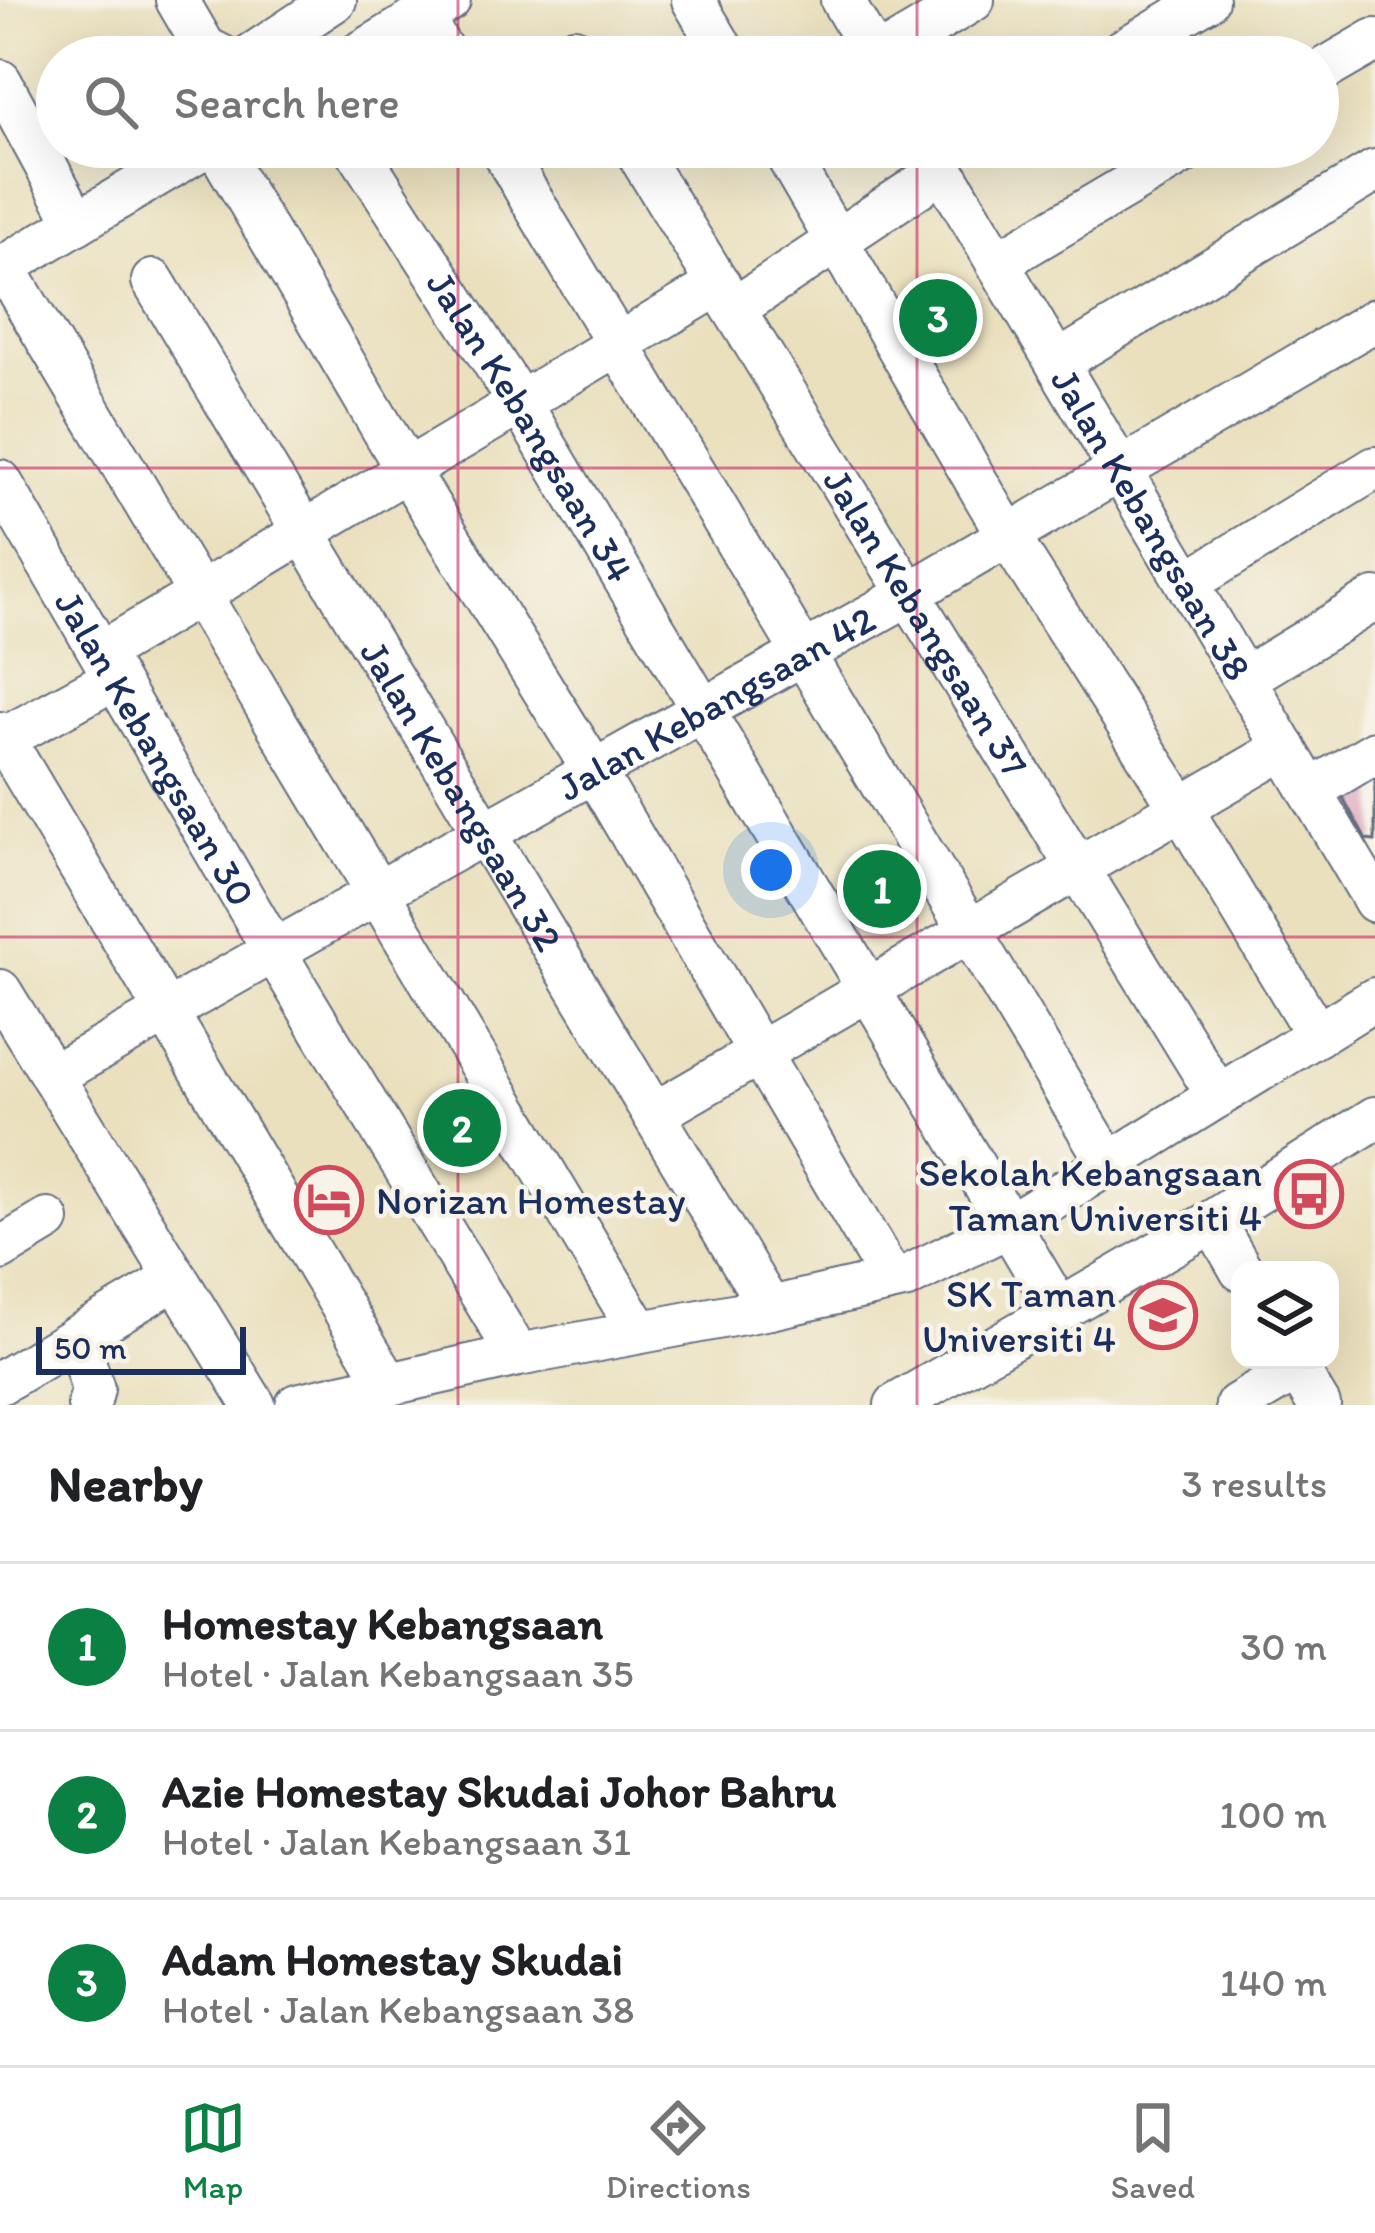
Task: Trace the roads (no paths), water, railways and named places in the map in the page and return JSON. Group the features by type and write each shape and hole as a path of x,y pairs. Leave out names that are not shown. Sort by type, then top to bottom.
{"street":[{"path":"281,36 335,0"},
{"path":"693,0 715,36"},
{"path":"842,0 863,36"},
{"path":"912,36 973,0"},
{"path":"1147,36 1208,0"},
{"path":"389,36 435,8"},
{"path":"1339,61 1375,40"},
{"path":"0,81 36,147"},
{"path":"47,168 77,223"},
{"path":"169,168 2,268 640,1332"},
{"path":"229,168 407,470 594,771 892,1280"},
{"name":"Jalan Kebangsaan 34","path":"369,168 520,403 1060,1311"},
{"path":"513,168 1109,1164"},
{"name":"Jalan Kebangsaan 37","path":"647,168 1218,1096"},
{"path":"795,168 1008,536 1181,808 1317,1035"},
{"path":"389,1385 1,738 108,665 201,593 618,344 839,241 929,168"},
{"name":"Jalan Kebangsaan 38","path":"949,168 997,262 1373,892"},
{"path":"997,262 1157,168"},
{"path":"1057,363 1375,171"},
{"name":"Jalan Kebangsaan 32","path":"153,281 770,1308"},
{"name":"Jalan Kebangsaan 42","path":"52,1076 909,594 1375,320"},
{"path":"1187,584 1375,468"},
{"name":"Jalan Kebangsaan 30","path":"0,481 274,951 518,1355"},
{"path":"1244,680 1375,599"},
{"path":"654,1114 1285,748"},
{"path":"1310,791 1375,752"},
{"path":"0,991 254,1405"},
{"path":"298,1405 518,1355 907,1277 1008,1226 1375,998"},
{"path":"896,1405 942,1395 1060,1311 1375,1118"},
{"path":"0,1249 48,1220"},
{"path":"1213,1221 1236,1261"},
{"path":"0,1383 176,1278"},
{"path":"76,1337 93,1389 89,1405"},
{"path":"1237,1405 1305,1388"}],"place":[{"name":"Adam Homestay Skudai","path":"938,318"},
{"name":"Homestay Kebangsaan","path":"882,889"},
{"name":"Azie Homestay Skudai Johor Bahru","path":"462,1128"},
{"name":"Sekolah Kebangsaan Taman Universiti 4","path":"1309,1194"},
{"name":"Norizan Homestay","path":"329,1200"},
{"name":"SK Taman Universiti 4","path":"1163,1315"}]}
